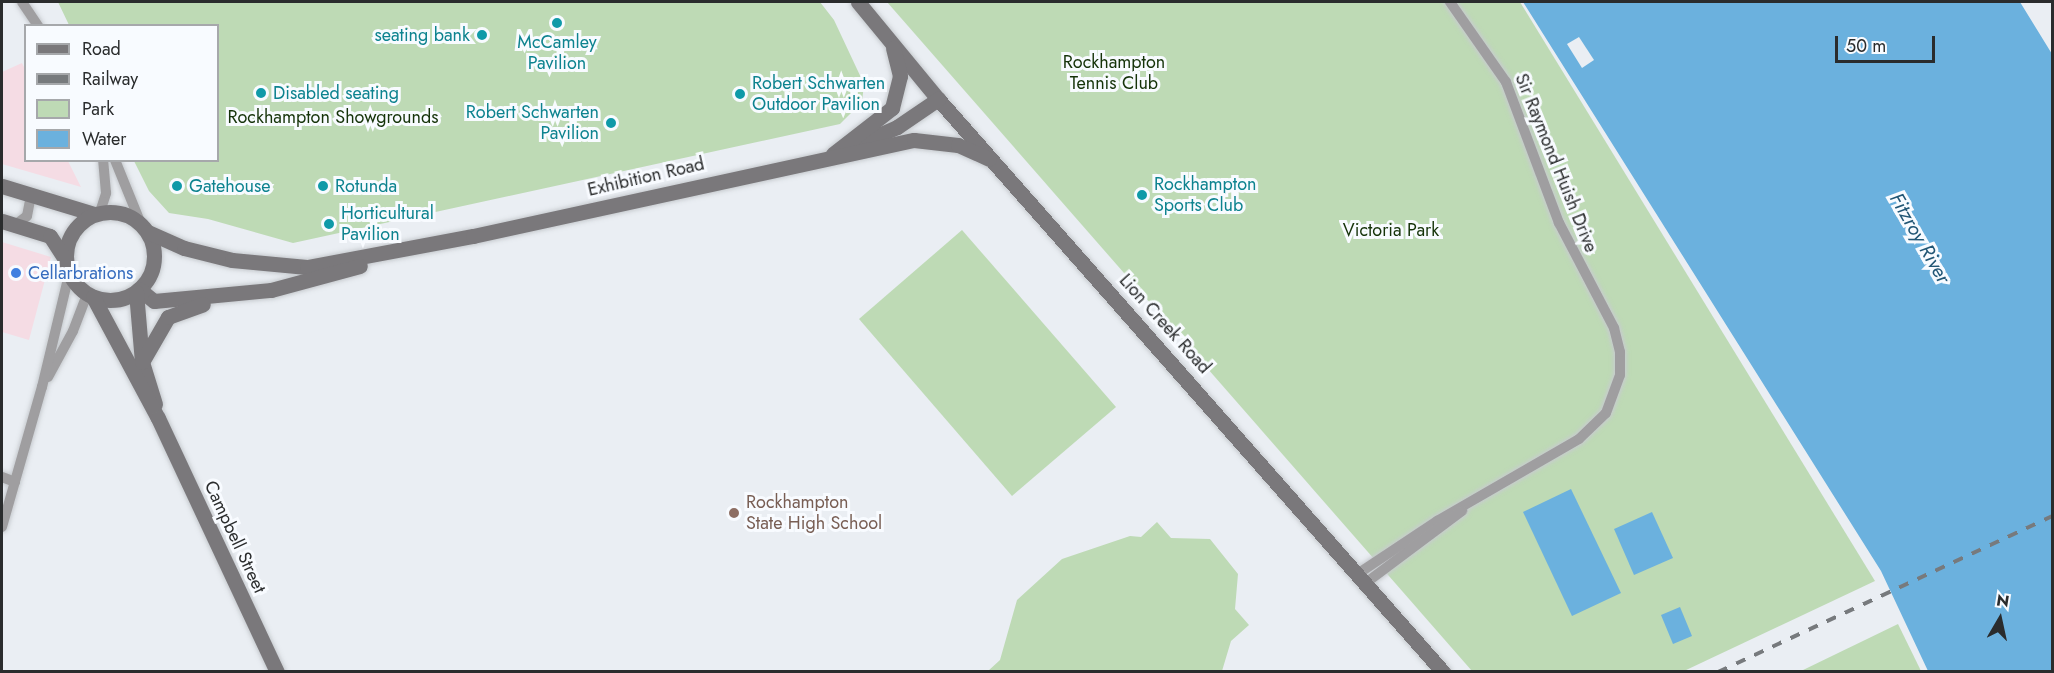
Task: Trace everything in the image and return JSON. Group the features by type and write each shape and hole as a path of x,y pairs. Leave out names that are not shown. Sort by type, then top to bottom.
{"street":[{"path":"22,2 37,24"},
{"name":"Lion Creek Road","path":"858,2 938,99 1363,578 1443,672"},
{"name":"Sir Raymond Huish Drive","path":"1363,578 1485,492 1595,426 1616,393 1622,364 1614,328 1559,223 1506,82 1450,2"},
{"name":"Exhibition Road","path":"828,157 892,108 900,76 890,40"},
{"name":"Exhibition Road","path":"828,157 897,127 938,99"},
{"name":"Exhibition Road","path":"144,228 194,250 271,267 307,267 473,236 828,157 925,139 958,145 995,162"},
{"path":"2,527 42,387 67,283 66,263 69,237 76,227 97,213 106,193 103,162"},
{"path":"8,223 50,236 78,287 90,296 108,300 138,291 148,280 155,256 116,162"},
{"path":"2,186 97,213 123,213 144,228"},
{"path":"8,223 27,216 31,195"},
{"name":"Exhibition Road","path":"142,362 168,317 183,309 271,290 473,236"},
{"name":"Exhibition Road","path":"138,291 154,301 271,290"},
{"name":"Campbell Street","path":"138,291 142,362 158,418"},
{"path":"42,387 90,296"},
{"name":"Campbell Street","path":"90,296 158,418 277,672"},
{"path":"2,477 15,482"}],"shaded area":[{"path":"22,63 24,67 24,162 68,162 81,187 2,164 2,72"},
{"path":"2,242 51,257 29,340 2,332"}],"green space":[{"name":"Rockhampton Showgrounds","path":"58,2 820,2 834,20 864,84 862,102 840,124 293,243 208,219 169,213 149,191 134,162 219,162 219,24 69,24"},
{"name":"Victoria Park","path":"887,2 1520,2 1875,581 1684,671 1472,671"},
{"path":"962,230 1116,407 1012,496 859,319"},
{"path":"1157,522 1171,538 1210,539 1238,574 1235,609 1249,625 1231,641 1222,671 988,671 1000,660 1017,600 1062,559 1130,536 1141,537"},
{"path":"1898,624 1921,671 1801,671"}],"water":[{"name":"Fitzroy River","path":"1523,2 2020,2 2052,54 2052,671 1928,671 1881,571"},
{"path":"1571,489 1621,593 1572,616 1523,512"},
{"path":"1652,512 1673,558 1634,575 1614,529"},
{"path":"1680,607 1692,636 1673,644 1661,615"}],"pier":[{"path":"1579,37 1594,60 1582,68 1567,44"}],"railway":[{"path":"1718,672 2052,516"}],"place":[{"name":"McCamley Pavilion","path":"557,23"},
{"name":"seating bank","path":"482,35"},
{"name":"Disabled seating","path":"261,93"},
{"name":"Robert Schwarten Outdoor Pavilion","path":"740,94"},
{"name":"Robert Schwarten Pavilion","path":"611,123"},
{"name":"Gatehouse","path":"177,186"},
{"name":"Rotunda","path":"323,186"},
{"name":"Rockhampton Sports Club","path":"1142,195"},
{"name":"Horticultural Pavilion","path":"329,224"},
{"name":"Cellarbrations","path":"16,273"},
{"name":"Rockhampton State High School","path":"734,513"}],"park label":[{"name":"Rockhampton Tennis Club","path":"1114,73"}]}
